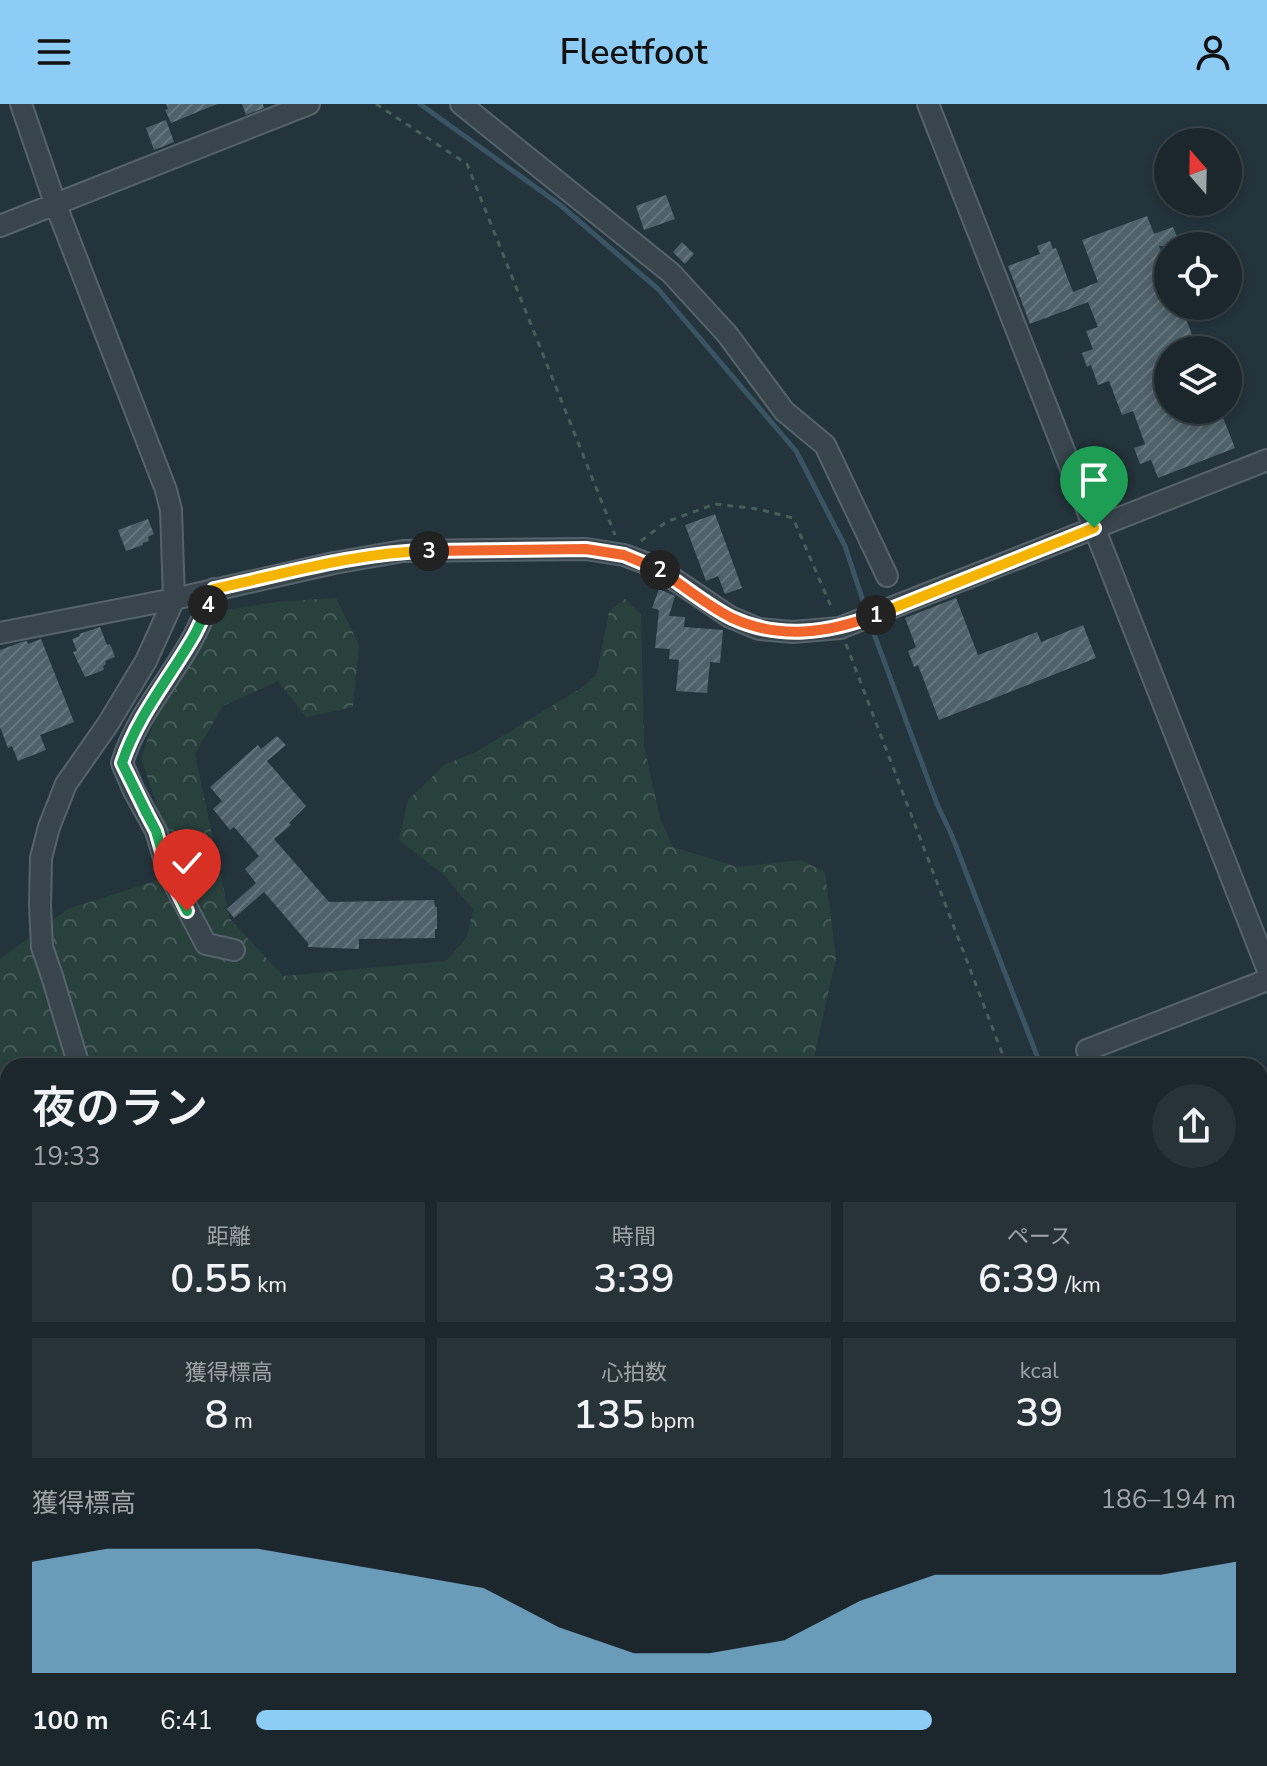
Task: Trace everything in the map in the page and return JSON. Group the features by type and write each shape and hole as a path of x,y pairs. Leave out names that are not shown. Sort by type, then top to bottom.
{"street":[{"path":"21,104 55,203 171,510 174,599 146,661 108,724 66,784 41,858 42,947 77,1058"},
{"path":"0,226 309,104"},
{"path":"461,104 671,273 727,334 784,411 825,445 887,576"},
{"path":"928,104 1267,968"},
{"path":"0,633 403,551 586,549 624,555 656,567 730,617 759,629 793,632 840,628 1267,460"},
{"path":"214,589 194,636 129,740 122,763 156,831 168,872 206,944 234,950"},
{"path":"1087,1050 1267,980"}],"path":[{"path":"376,104 467,164 624,555 666,522 715,504 758,509 793,518 840,628 1004,1058"}],"green space":[{"path":"336,598 359,645 353,707 306,717 278,681 223,706 195,754 230,919 283,976 446,961 467,937 473,909 443,874 399,840 408,800 444,765 476,752 583,687 597,673 609,611 625,599 641,614 644,746 660,818 673,847 738,867 801,860 825,872 836,958 814,1058 0,1058 0,959 68,909 180,873 141,758 193,615 277,602"}],"building":[{"path":"166,104 217,104 171,123 165,110 168,109"},
{"path":"242,104 263,104 264,108 246,115"},
{"path":"166,120 174,142 154,150 146,128"},
{"path":"666,195 675,219 644,230 636,206"},
{"path":"1147,216 1154,234 1154,320 1186,320 1193,336 1154,336 1154,424 1226,424 1235,448 1158,478 1151,460 1140,464 1134,448 1145,444 1133,411 1122,415 1109,381 1098,385 1091,365 1087,367 1082,353 1093,349 1086,331 1098,327 1088,302 1030,324 1008,266 1040,254 1037,246 1050,241 1053,249 1056,248 1073,292 1098,282 1082,240"},
{"path":"682,242 694,254 685,264 673,252"},
{"path":"715,514 742,588 725,594 718,576 706,581 685,525"},
{"path":"148,519 154,534 143,545 126,551 118,530"},
{"path":"659,589 675,596 669,616 685,617 684,627 723,630 720,663 710,662 707,693 676,691 679,660 669,659 670,649 655,648 659,610 652,608"},
{"path":"956,598 978,655 1037,632 1041,642 1083,625 1096,658 939,720 918,665 914,667 908,651 916,647 905,618"},
{"path":"100,627 115,657 105,661 104,670 85,677 73,652 77,651 72,639"},
{"path":"41,639 74,722 40,735 46,750 18,761 12,746 8,748 0,727 0,650"},
{"path":"277,736 286,745 267,761 306,806 289,823 291,825 274,839 329,902 434,900 437,907 435,938 359,939 359,949 308,947 308,943 264,892 234,918 227,909 256,883 245,869 259,856 234,827 230,830 213,809 222,801 210,787 258,745 261,749"}],"waterway":[{"path":"420,104 559,204 658,289 796,451 845,546 867,613"},
{"path":"870,623 937,804 1038,1058"}],"route":[{"path":"187,911 168,872 156,831 122,763 129,740 194,636 214,589 403,551 586,549 624,555 656,567 730,617 759,629 793,632 840,628 1094,528"}]}
